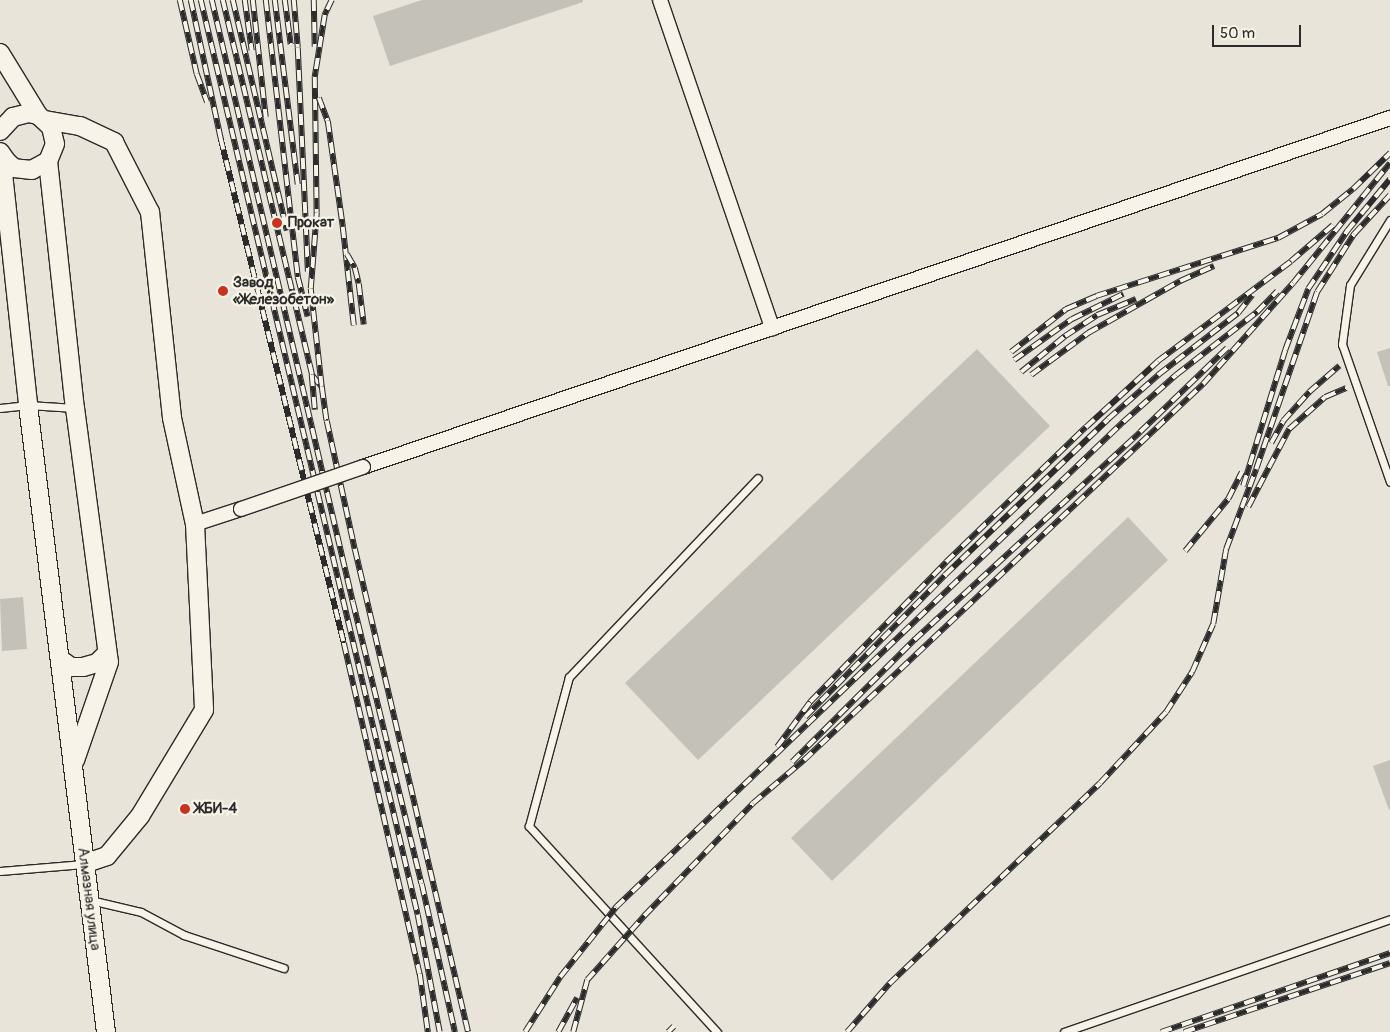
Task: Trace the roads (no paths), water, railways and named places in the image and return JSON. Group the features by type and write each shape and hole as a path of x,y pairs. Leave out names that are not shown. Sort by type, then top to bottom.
{"street":[{"path":"660,0 772,328"},
{"path":"0,53 41,118 51,127 55,144 48,160 41,166 23,170 14,168 0,153"},
{"path":"0,130 12,117 29,113 41,118 80,126 114,142 150,212 172,418 195,524 204,710 140,816 107,856 84,864"},
{"path":"195,524 1390,118"},
{"path":"0,124 0,130"},
{"name":"Алмазная улица","path":"0,153 4,220 106,1032"},
{"path":"48,160 75,408 109,662 73,766"},
{"path":"60,658 71,667 83,667 97,663 107,653"}],"lane":[{"path":"1390,220 1350,285 1342,344 1390,482"},
{"path":"0,408 28,405 75,408"},
{"path":"717,1032 529,826 569,677 758,478"},
{"path":"0,871 84,864"},
{"path":"89,900 142,912 184,935 284,968"},
{"path":"1064,1032 1390,919"}],"railway":[{"path":"180,0 197,74 207,102"},
{"path":"191,0 221,139 344,643 420,974 428,1032"},
{"path":"201,0 418,915 440,1032"},
{"path":"212,0 353,602 422,884 455,1032"},
{"path":"223,0 312,375 322,387"},
{"path":"233,0 287,231"},
{"path":"245,0 252,51"},
{"path":"253,0 266,117"},
{"path":"266,0 298,277 308,317"},
{"path":"275,0 298,185"},
{"path":"285,0 291,45"},
{"path":"294,0 298,48 308,272"},
{"path":"314,0 315,47"},
{"path":"332,0 325,15 315,77 317,213 311,289 322,387 327,421 355,549 468,1032"},
{"path":"319,98 328,121 354,325"},
{"path":"1011,352 1066,309 1096,296 1278,238 1322,214 1353,189 1390,153"},
{"path":"573,1032 587,980 644,916 753,803 804,760 1203,384 1293,283 1390,163"},
{"path":"1243,486 1285,350 1308,289 1347,231 1390,179"},
{"path":"847,1032 889,984 1100,783 1166,712 1192,672 1213,624 1226,549 1256,469 1317,292 1354,234 1390,195"},
{"path":"777,747 810,702 946,562 1086,427 1158,361 1291,261 1333,225"},
{"path":"347,254 355,268 359,284 364,325"},
{"path":"1031,375 1088,333 1180,281 1214,266"},
{"path":"525,1032 560,977 616,907 1123,422 1176,375 1257,312 1277,291"},
{"path":"1014,360 1072,319 1123,294"},
{"path":"805,717 945,575 1108,419 1158,375 1238,313 1252,295"},
{"path":"1021,372 1065,336 1097,315 1136,299"},
{"path":"792,762 914,640 1140,432 1227,348"},
{"path":"1271,443 1283,421 1309,392 1339,366"},
{"path":"312,375 315,410"},
{"path":"1248,507 1289,429 1325,397 1346,388"},
{"path":"1185,551 1228,499 1242,472"},
{"path":"1161,1032 1390,953"},
{"path":"1184,1032 1390,963"},
{"path":"558,1032 577,998"},
{"path":"668,1032 674,1026"}],"place":[{"name":"Прокат","path":"277,223"},
{"name":"Завод «Железобетон»","path":"223,291"},
{"name":"ЖБИ-4","path":"185,809"}]}
